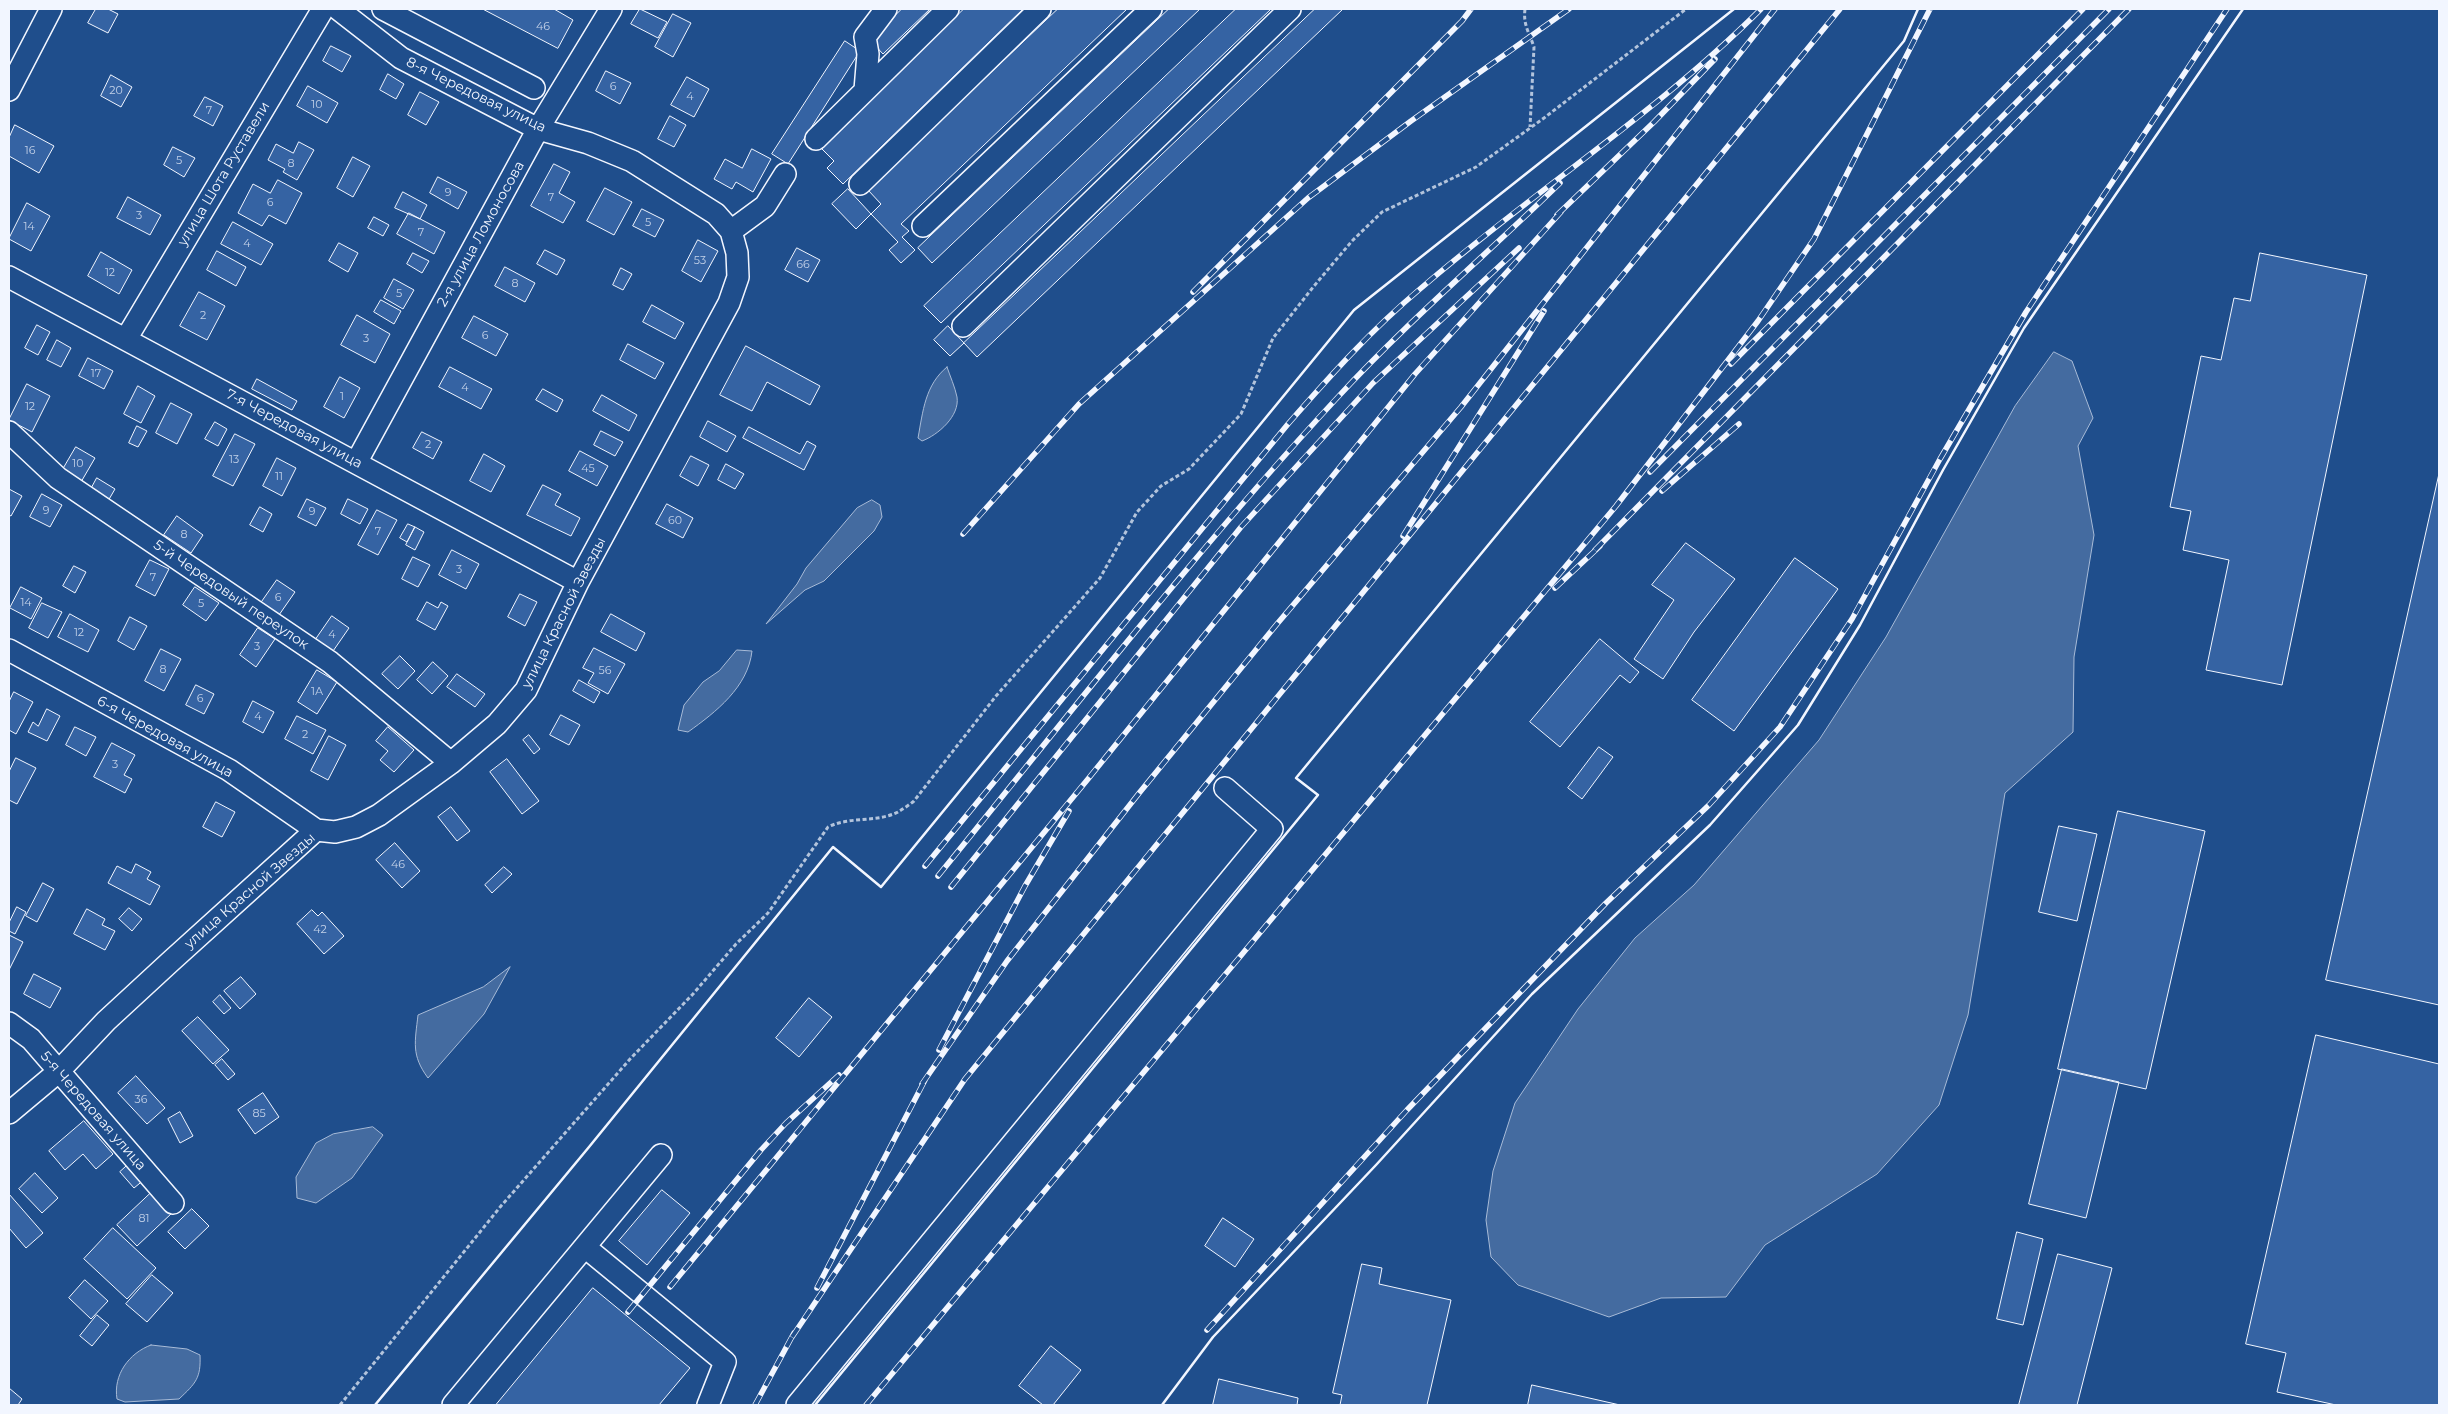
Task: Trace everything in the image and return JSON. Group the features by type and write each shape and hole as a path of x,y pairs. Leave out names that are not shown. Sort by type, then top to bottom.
{"street":[{"path":"9,90 51,9"},
{"name":"улица Шота Руставели","path":"126,339 323,9"},
{"name":"8-я Чередовая улица","path":"338,9 367,17 401,58 538,128 588,143 632,161 716,214 731,231"},
{"path":"383,9 534,88"},
{"name":"2-я улица Ломоносова","path":"356,463 538,128 611,9"},
{"path":"816,139 948,9"},
{"path":"860,184 1040,9"},
{"path":"923,226 1151,9"},
{"path":"962,326 1290,9"},
{"path":"865,90 868,54 865,37 883,14"},
{"path":"731,231 765,206 785,174"},
{"name":"улица Красной Звезды","path":"9,1113 58,1072 106,1020 316,830 334,832 356,827 379,814 451,763 496,724 526,690 578,582 729,303 738,277 736,253 731,231"},
{"name":"7-я Чередовая улица","path":"9,277 578,582"},
{"name":"5-й Чередовый переулок","path":"9,432 58,478 330,662 451,763"},
{"name":"6-я Чередовая улица","path":"9,650 229,770 316,830"},
{"path":"797,1405 1272,829 1225,788"},
{"name":"5-я Чередовая улица","path":"9,1023 31,1039 173,1203"},
{"path":"453,1405 661,1155"},
{"path":"585,1246 724,1362 708,1405"}],"path":[{"path":"1525,9 1526,30 1534,47 1530,128"},
{"path":"340,1405 508,1199 631,1058 694,994 736,944 768,913 828,827 839,822 879,817 897,812 914,801 996,696 1100,578 1137,512 1161,486 1190,469 1241,414 1273,338 1352,241 1382,212 1476,166 1530,128 1686,9"}],"water":[{"path":"2054,352 2072,361 2093,418 2078,446 2094,535 2074,657 2073,732 2005,793 1968,1015 1939,1105 1877,1174 1765,1245 1726,1297 1661,1298 1609,1317 1518,1285 1491,1257 1486,1220 1493,1171 1515,1103 1578,1009 1635,938 1694,885 1819,740 1886,637 2015,406"},
{"path":"947,367 957,397 955,411 947,424 935,434 922,441 918,438 929,390"},
{"path":"872,500 880,505 882,517 874,531 824,581 805,590 766,624 797,584 806,568 857,508"},
{"path":"737,650 752,651 744,676 729,698 688,732 678,730 684,705 703,682 719,671"},
{"path":"510,967 484,1014 428,1078 417,1055 415,1041 418,1015 483,987"},
{"path":"373,1127 383,1135 352,1178 316,1203 297,1198 296,1177 316,1143 333,1134"},
{"path":"151,1345 187,1349 200,1355 200,1369 196,1380 190,1389 179,1399 125,1402 117,1399 116,1390 120,1373 124,1366 136,1353"}],"building":[{"path":"96,9 108,9 118,14 108,33 88,23"},
{"path":"483,9 554,9 573,20 558,48"},
{"path":"640,9 667,22 658,38 631,24"},
{"path":"902,9 930,9 883,54 870,40"},
{"path":"964,9 1023,9 843,184 827,168 834,161 821,148"},
{"path":"1058,9 1127,9 901,224 909,231 902,237 915,250 901,263 889,250 898,242 871,214 881,204 868,190"},
{"path":"1169,9 1200,9 932,263 918,248"},
{"path":"1236,9 1271,9 941,323 924,306"},
{"path":"1315,9 1343,9 977,357 964,343"},
{"path":"673,14 691,23 673,57 655,47"},
{"path":"845,41 860,51 788,164 772,154"},
{"path":"331,46 351,56 342,72 323,61"},
{"path":"606,71 631,83 620,104 596,91"},
{"path":"388,74 404,84 396,99 380,90"},
{"path":"111,75 132,87 121,107 101,96"},
{"path":"687,77 709,89 694,117 671,105"},
{"path":"308,86 338,103 327,123 297,106"},
{"path":"420,92 439,102 426,125 408,115"},
{"path":"205,97 223,106 213,126 194,116"},
{"path":"670,116 686,125 674,147 658,139"},
{"path":"15,125 54,146 39,173 9,156 9,138"},
{"path":"299,142 314,150 297,180 283,172 285,169 268,160 276,144 293,153"},
{"path":"173,147 195,158 184,177 164,165"},
{"path":"752,149 771,159 753,192 736,182 732,189 714,179 725,159 742,168"},
{"path":"353,157 370,166 353,197 337,188"},
{"path":"554,164 570,172 559,193 575,202 563,223 531,206"},
{"path":"438,177 467,192 458,209 430,193"},
{"path":"278,180 302,193 286,224 269,215 262,226 238,213 253,184 270,193"},
{"path":"605,188 632,202 614,235 587,221"},
{"path":"848,189 871,214 856,229 832,204"},
{"path":"403,192 427,205 420,219 395,208"},
{"path":"128,197 161,215 150,235 117,218"},
{"path":"27,203 50,216 31,251 9,239"},
{"path":"642,209 664,220 655,237 633,226"},
{"path":"409,213 445,232 434,254 397,234"},
{"path":"374,217 389,225 383,236 368,228"},
{"path":"233,222 273,244 261,265 221,244"},
{"path":"698,240 718,251 701,282 682,271"},
{"path":"339,243 358,253 348,272 329,261"},
{"path":"797,248 820,260 808,282 785,270"},
{"path":"545,250 565,260 557,275 537,264"},
{"path":"217,251 246,267 236,286 207,270"},
{"path":"101,252 132,270 119,294 88,276"},
{"path":"413,253 429,261 422,273 407,264"},
{"path":"2260,253 2367,275 2282,685 2206,670 2229,560 2183,550 2191,511 2170,507 2201,356 2221,360 2234,298 2250,301"},
{"path":"505,267 535,283 525,302 495,286"},
{"path":"621,268 632,274 623,290 613,285"},
{"path":"394,279 414,290 403,309 384,298"},
{"path":"199,292 225,306 207,340 180,326"},
{"path":"381,300 401,311 394,324 374,312"},
{"path":"652,305 684,323 675,339 643,322"},
{"path":"357,315 390,334 375,363 341,345"},
{"path":"474,316 508,334 496,356 462,338"},
{"path":"37,325 50,332 38,355 25,348"},
{"path":"948,326 964,343 950,356 934,340"},
{"path":"57,340 71,348 61,367 47,360"},
{"path":"628,344 664,363 655,379 620,360"},
{"path":"746,346 820,386 810,405 767,382 752,411 720,395"},
{"path":"88,358 113,371 104,389 79,376"},
{"path":"450,367 492,389 481,409 439,387"},
{"path":"340,377 360,388 344,418 324,407"},
{"path":"257,379 297,401 292,410 252,389"},
{"path":"27,384 50,396 32,432 9,420"},
{"path":"138,386 155,396 141,423 124,414"},
{"path":"543,389 563,400 557,412 536,400"},
{"path":"602,395 637,415 629,431 593,411"},
{"path":"171,403 192,414 177,444 156,433"},
{"path":"708,421 736,436 727,452 700,437"},
{"path":"215,422 227,429 218,446 205,439"},
{"path":"137,426 147,431 138,447 129,443"},
{"path":"749,427 800,454 807,441 816,446 804,470 743,438"},
{"path":"601,431 623,442 615,456 594,445"},
{"path":"422,432 442,442 433,459 413,448"},
{"path":"235,434 255,444 233,486 213,476"},
{"path":"76,447 95,458 81,482 62,471"},
{"path":"580,451 608,466 597,486 569,471"},
{"path":"484,454 505,466 491,492 470,481"},
{"path":"691,456 709,465 698,486 680,476"},
{"path":"277,458 296,468 282,496 263,486"},
{"path":"726,464 744,474 735,489 718,480"},
{"path":"2439,474 2439,1005 2326,980"},
{"path":"97,478 115,489 108,501 90,491"},
{"path":"543,485 561,494 555,505 580,518 571,536 527,515"},
{"path":"9,489 22,496 11,516 9,515"},
{"path":"42,494 62,505 50,527 30,517"},
{"path":"307,499 326,508 316,526 298,517"},
{"path":"348,499 368,509 360,524 341,514"},
{"path":"667,504 693,518 683,538 656,524"},
{"path":"260,507 272,514 263,532 250,525"},
{"path":"377,510 397,520 378,555 358,545"},
{"path":"177,516 203,535 191,553 164,535"},
{"path":"408,524 415,527 407,542 400,538"},
{"path":"415,527 424,532 415,550 406,545"},
{"path":"1686,543 1735,579 1694,632 1663,679 1634,659 1674,600 1652,585"},
{"path":"452,550 479,564 466,589 439,575"},
{"path":"413,557 430,565 418,587 402,579"},
{"path":"1795,558 1838,589 1734,731 1692,700"},
{"path":"150,560 169,569 155,596 136,586"},
{"path":"74,566 86,572 75,593 63,586"},
{"path":"277,580 295,592 279,615 261,603"},
{"path":"21,587 42,598 31,619 10,608"},
{"path":"195,587 219,603 206,621 183,605"},
{"path":"520,594 537,602 525,626 508,617"},
{"path":"427,602 438,608 441,602 448,606 435,630 417,620"},
{"path":"42,603 62,612 48,638 29,628"},
{"path":"70,614 99,630 88,652 58,637"},
{"path":"611,614 645,633 636,651 601,632"},
{"path":"332,616 349,628 331,654 314,642"},
{"path":"130,617 147,626 134,650 118,641"},
{"path":"258,628 275,639 256,667 240,655"},
{"path":"1600,639 1639,672 1630,683 1620,675 1560,747 1530,722"},
{"path":"594,648 625,664 608,694 588,683 594,673 583,668"},
{"path":"161,649 181,659 164,691 145,681"},
{"path":"400,656 415,671 398,689 382,674"},
{"path":"433,662 448,676 432,694 417,680"},
{"path":"317,670 337,682 317,714 298,702"},
{"path":"457,674 485,694 475,707 447,687"},
{"path":"579,680 600,692 594,703 573,691"},
{"path":"196,685 214,694 204,714 186,705"},
{"path":"14,692 33,702 16,734 9,730 9,702"},
{"path":"253,701 274,712 263,733 243,722"},
{"path":"47,709 60,716 47,741 28,732 33,722 38,726"},
{"path":"561,715 580,725 569,745 550,735"},
{"path":"297,716 326,730 313,754 285,739"},
{"path":"75,727 96,737 86,756 66,745"},
{"path":"388,727 414,750 394,772 380,760 388,751 376,741"},
{"path":"529,735 540,749 534,754 523,740"},
{"path":"329,736 346,745 328,780 311,771"},
{"path":"112,743 135,755 124,775 132,779 125,793 94,777"},
{"path":"1599,747 1613,757 1582,799 1568,788"},
{"path":"16,758 36,768 17,804 9,800 9,772"},
{"path":"507,759 539,801 522,814 490,772"},
{"path":"216,802 235,812 222,837 203,827"},
{"path":"451,807 470,831 457,841 438,817"},
{"path":"2118,811 2205,831 2146,1089 2058,1069"},
{"path":"2059,826 2097,834 2077,921 2039,912"},
{"path":"395,843 420,871 402,888 376,860"},
{"path":"136,864 151,872 147,879 160,886 150,905 108,883 117,866 131,873"},
{"path":"504,867 512,874 492,893 485,885"},
{"path":"43,883 54,889 37,922 26,916"},
{"path":"17,907 26,912 15,934 9,931 9,923"},
{"path":"129,908 142,919 132,931 119,919"},
{"path":"87,909 105,919 102,925 115,931 105,950 74,934"},
{"path":"312,910 318,916 322,912 344,936 324,954 297,924"},
{"path":"9,935 23,942 9,970"},
{"path":"34,974 61,988 50,1008 24,994"},
{"path":"241,977 256,994 240,1009 224,991"},
{"path":"220,995 231,1008 224,1014 213,1002"},
{"path":"809,998 832,1017 799,1057 776,1038"},
{"path":"198,1017 229,1050 213,1064 182,1031"},
{"path":"2316,1035 2439,1064 2439,1405 2336,1405 2277,1392 2286,1353 2246,1344"},
{"path":"222,1059 235,1074 228,1080 215,1065"},
{"path":"2062,1069 2119,1082 2086,1218 2029,1204"},
{"path":"136,1076 165,1108 147,1124 118,1093"},
{"path":"263,1093 279,1117 255,1134 238,1110"},
{"path":"180,1112 193,1136 180,1143 168,1119"},
{"path":"84,1121 113,1154 96,1169 83,1154 65,1170 49,1151"},
{"path":"130,1163 145,1179 134,1188 120,1172"},
{"path":"35,1173 58,1198 42,1213 19,1189"},
{"path":"662,1190 690,1213 647,1265 619,1241"},
{"path":"152,1192 172,1213 137,1246 117,1225"},
{"path":"9,1194 43,1233 26,1248 9,1228"},
{"path":"192,1209 209,1226 185,1249 168,1232"},
{"path":"1223,1218 1254,1239 1235,1267 1205,1246"},
{"path":"113,1228 156,1268 127,1299 84,1259"},
{"path":"2017,1232 2043,1239 2023,1325 1997,1319"},
{"path":"2058,1254 2112,1268 2077,1405 2019,1405"},
{"path":"1362,1264 1382,1268 1379,1284 1451,1300 1427,1405 1340,1405 1342,1395 1333,1393"},
{"path":"152,1275 173,1293 147,1322 126,1304"},
{"path":"85,1280 108,1301 91,1319 69,1298"},
{"path":"593,1288 690,1368 659,1405 496,1405"},
{"path":"97,1315 109,1325 92,1346 80,1336"},
{"path":"1051,1346 1081,1370 1053,1405 1043,1405 1019,1386"},
{"path":"1219,1379 1298,1398 1297,1405 1213,1405"},
{"path":"1532,1385 1620,1405 1528,1405"},
{"path":"9,1388 22,1399 18,1405 9,1405"}],"railway":[{"path":"1193,292 1462,21 1471,9"},
{"path":"963,534 1079,404 1308,198 1411,121 1569,9"},
{"path":"925,866 1288,424 1351,354 1420,289 1505,219 1637,118 1721,47 1761,9"},
{"path":"922,1084 1007,961 1140,792 1277,624 1461,407 1775,9"},
{"path":"792,1337 965,1079 1840,9"},
{"path":"866,1405 1616,506 1758,321 1814,239 1930,9"},
{"path":"1731,364 2083,9"},
{"path":"1650,472 2109,9"},
{"path":"1595,550 2129,9"},
{"path":"1207,1330 1407,1110 1606,903 1709,805 1780,727 1852,619 1940,459 2026,312 2227,9"},
{"path":"1557,215 1654,122 1715,59"},
{"path":"938,876 1183,574 1337,398 1391,342 1560,183"},
{"path":"670,1287 1088,779 1415,374 1561,212"},
{"path":"951,887 1241,527 1373,383 1519,248"},
{"path":"1403,536 1544,311"},
{"path":"1662,491 1739,424"},
{"path":"1555,588 1600,546"},
{"path":"939,1050 1025,886 1069,811"},
{"path":"628,1312 761,1150 786,1123 839,1075"},
{"path":"817,1288 925,1080"},
{"path":"755,1405 794,1333"}],"wall":[{"path":"375,1405 589,1147 833,847 881,887 1354,310 1734,9"},
{"path":"815,1405 1318,795 1296,778 1904,41 1918,9"},
{"path":"1162,1405 1213,1337 1376,1165 1532,994 1710,825 1798,725 1860,625 1943,470 2024,328 2243,9"}]}
